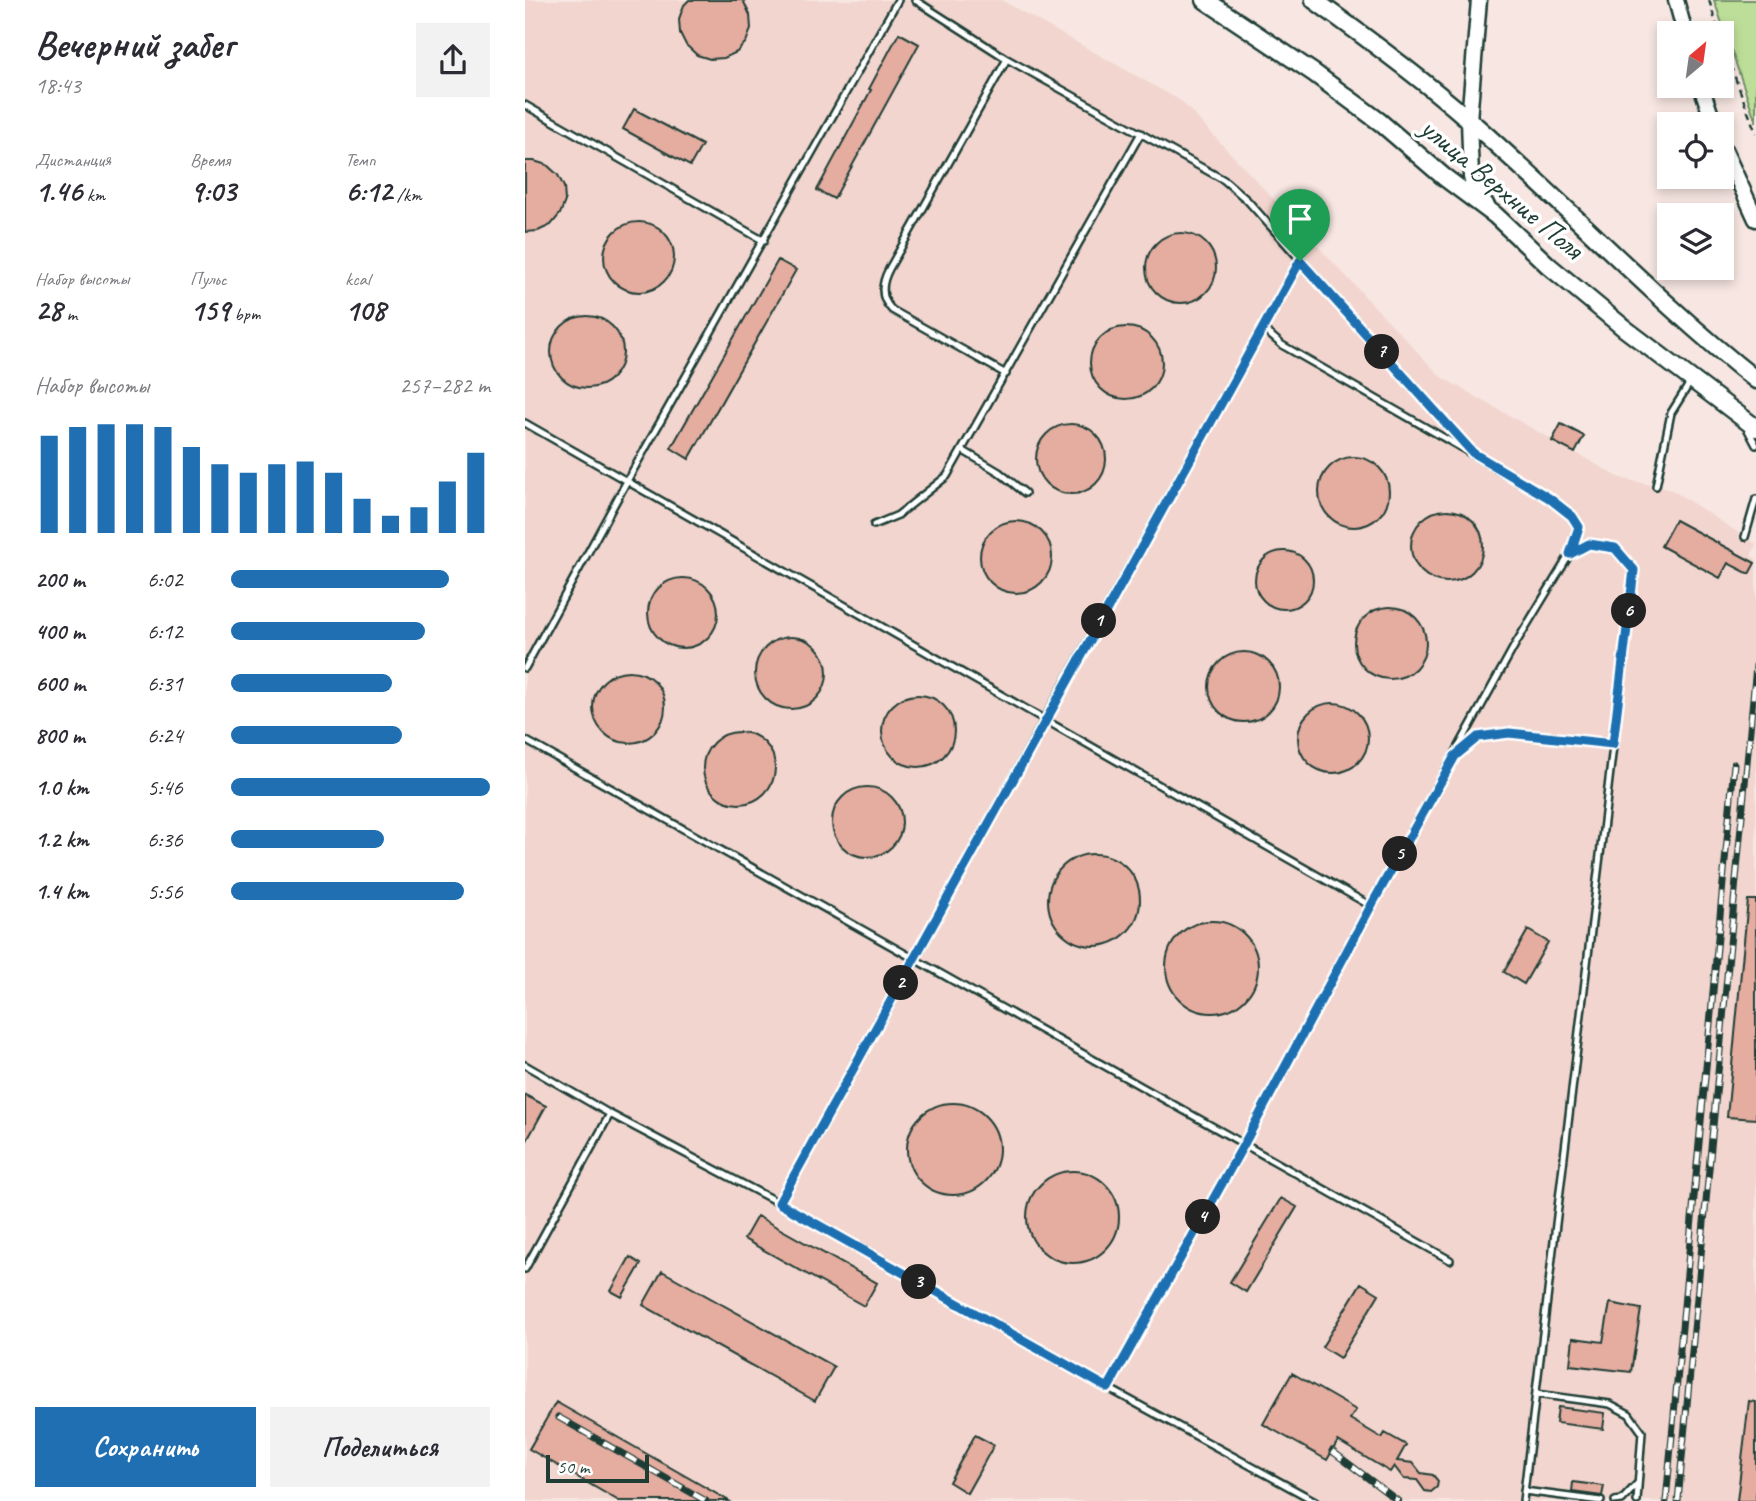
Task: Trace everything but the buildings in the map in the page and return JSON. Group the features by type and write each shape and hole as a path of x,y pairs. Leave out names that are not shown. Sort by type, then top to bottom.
{"main road":[{"name":"улица Верхние Поля","path":"1205,0 1325,81 1380,122 1444,177 1495,215 1549,266 1691,381 1749,423"},
{"name":"улица Верхние Поля","path":"1314,0 1469,120 1671,307 1756,380"}],"street":[{"path":"1479,0 1469,120 1471,177 1475,191 1495,215"},
{"path":"1676,0 1682,21"},
{"path":"1734,171 1756,219"}],"lane":[{"path":"525,668 627,481 898,0"},
{"path":"915,0 1007,59 1224,180 1247,200 1473,453"},
{"path":"1006,374 892,310 884,302 882,289 884,278 894,258 1007,59"},
{"path":"525,105 764,241"},
{"path":"874,525 898,516 947,476 1141,133"},
{"path":"779,1203 1300,261"},
{"path":"1108,1388 1244,1144 1371,906 1517,643 1570,554 1579,527 1572,516 1549,498 1282,345 1262,328"},
{"path":"1656,486 1671,413 1691,381"},
{"path":"525,423 1371,906"},
{"path":"1749,423 1756,445"},
{"path":"962,450 999,472 1025,493"},
{"path":"1745,537 1756,499"},
{"path":"1523,1501 1634,570 1615,548 1589,544 1570,554"},
{"path":"1455,756 1478,737 1509,733 1613,744"},
{"path":"525,740 1450,1260"},
{"path":"525,1065 1315,1501"},
{"path":"525,1269 610,1114"},
{"path":"1536,1394 1610,1404 1629,1414 1642,1432 1636,1500"},
{"path":"1615,1501 1622,1500 1638,1483"},
{"path":"1524,1491 1601,1501"}],"path":[{"path":"1709,0 1715,21"},
{"path":"1734,75 1756,133"}],"shaded area":[{"path":"525,0 1001,0 1181,101 1441,377 1620,478 1672,490 1756,544 1751,556 1756,559 1756,1501 525,1501"}],"green space":[{"path":"1714,0 1756,0 1756,122 1734,58 1734,21 1721,21"}],"railway":[{"path":"1678,1501 1756,666"},
{"path":"1666,1501 1734,764"},
{"path":"558,1417 706,1501"},
{"path":"1332,1451 1398,1501"}],"route":[{"path":"1300,261 1473,453 1549,498 1572,516 1579,527 1570,554 1589,544 1615,548 1634,570 1613,744 1509,733 1478,737 1455,756 1108,1388 779,1203 1300,261"}]}
